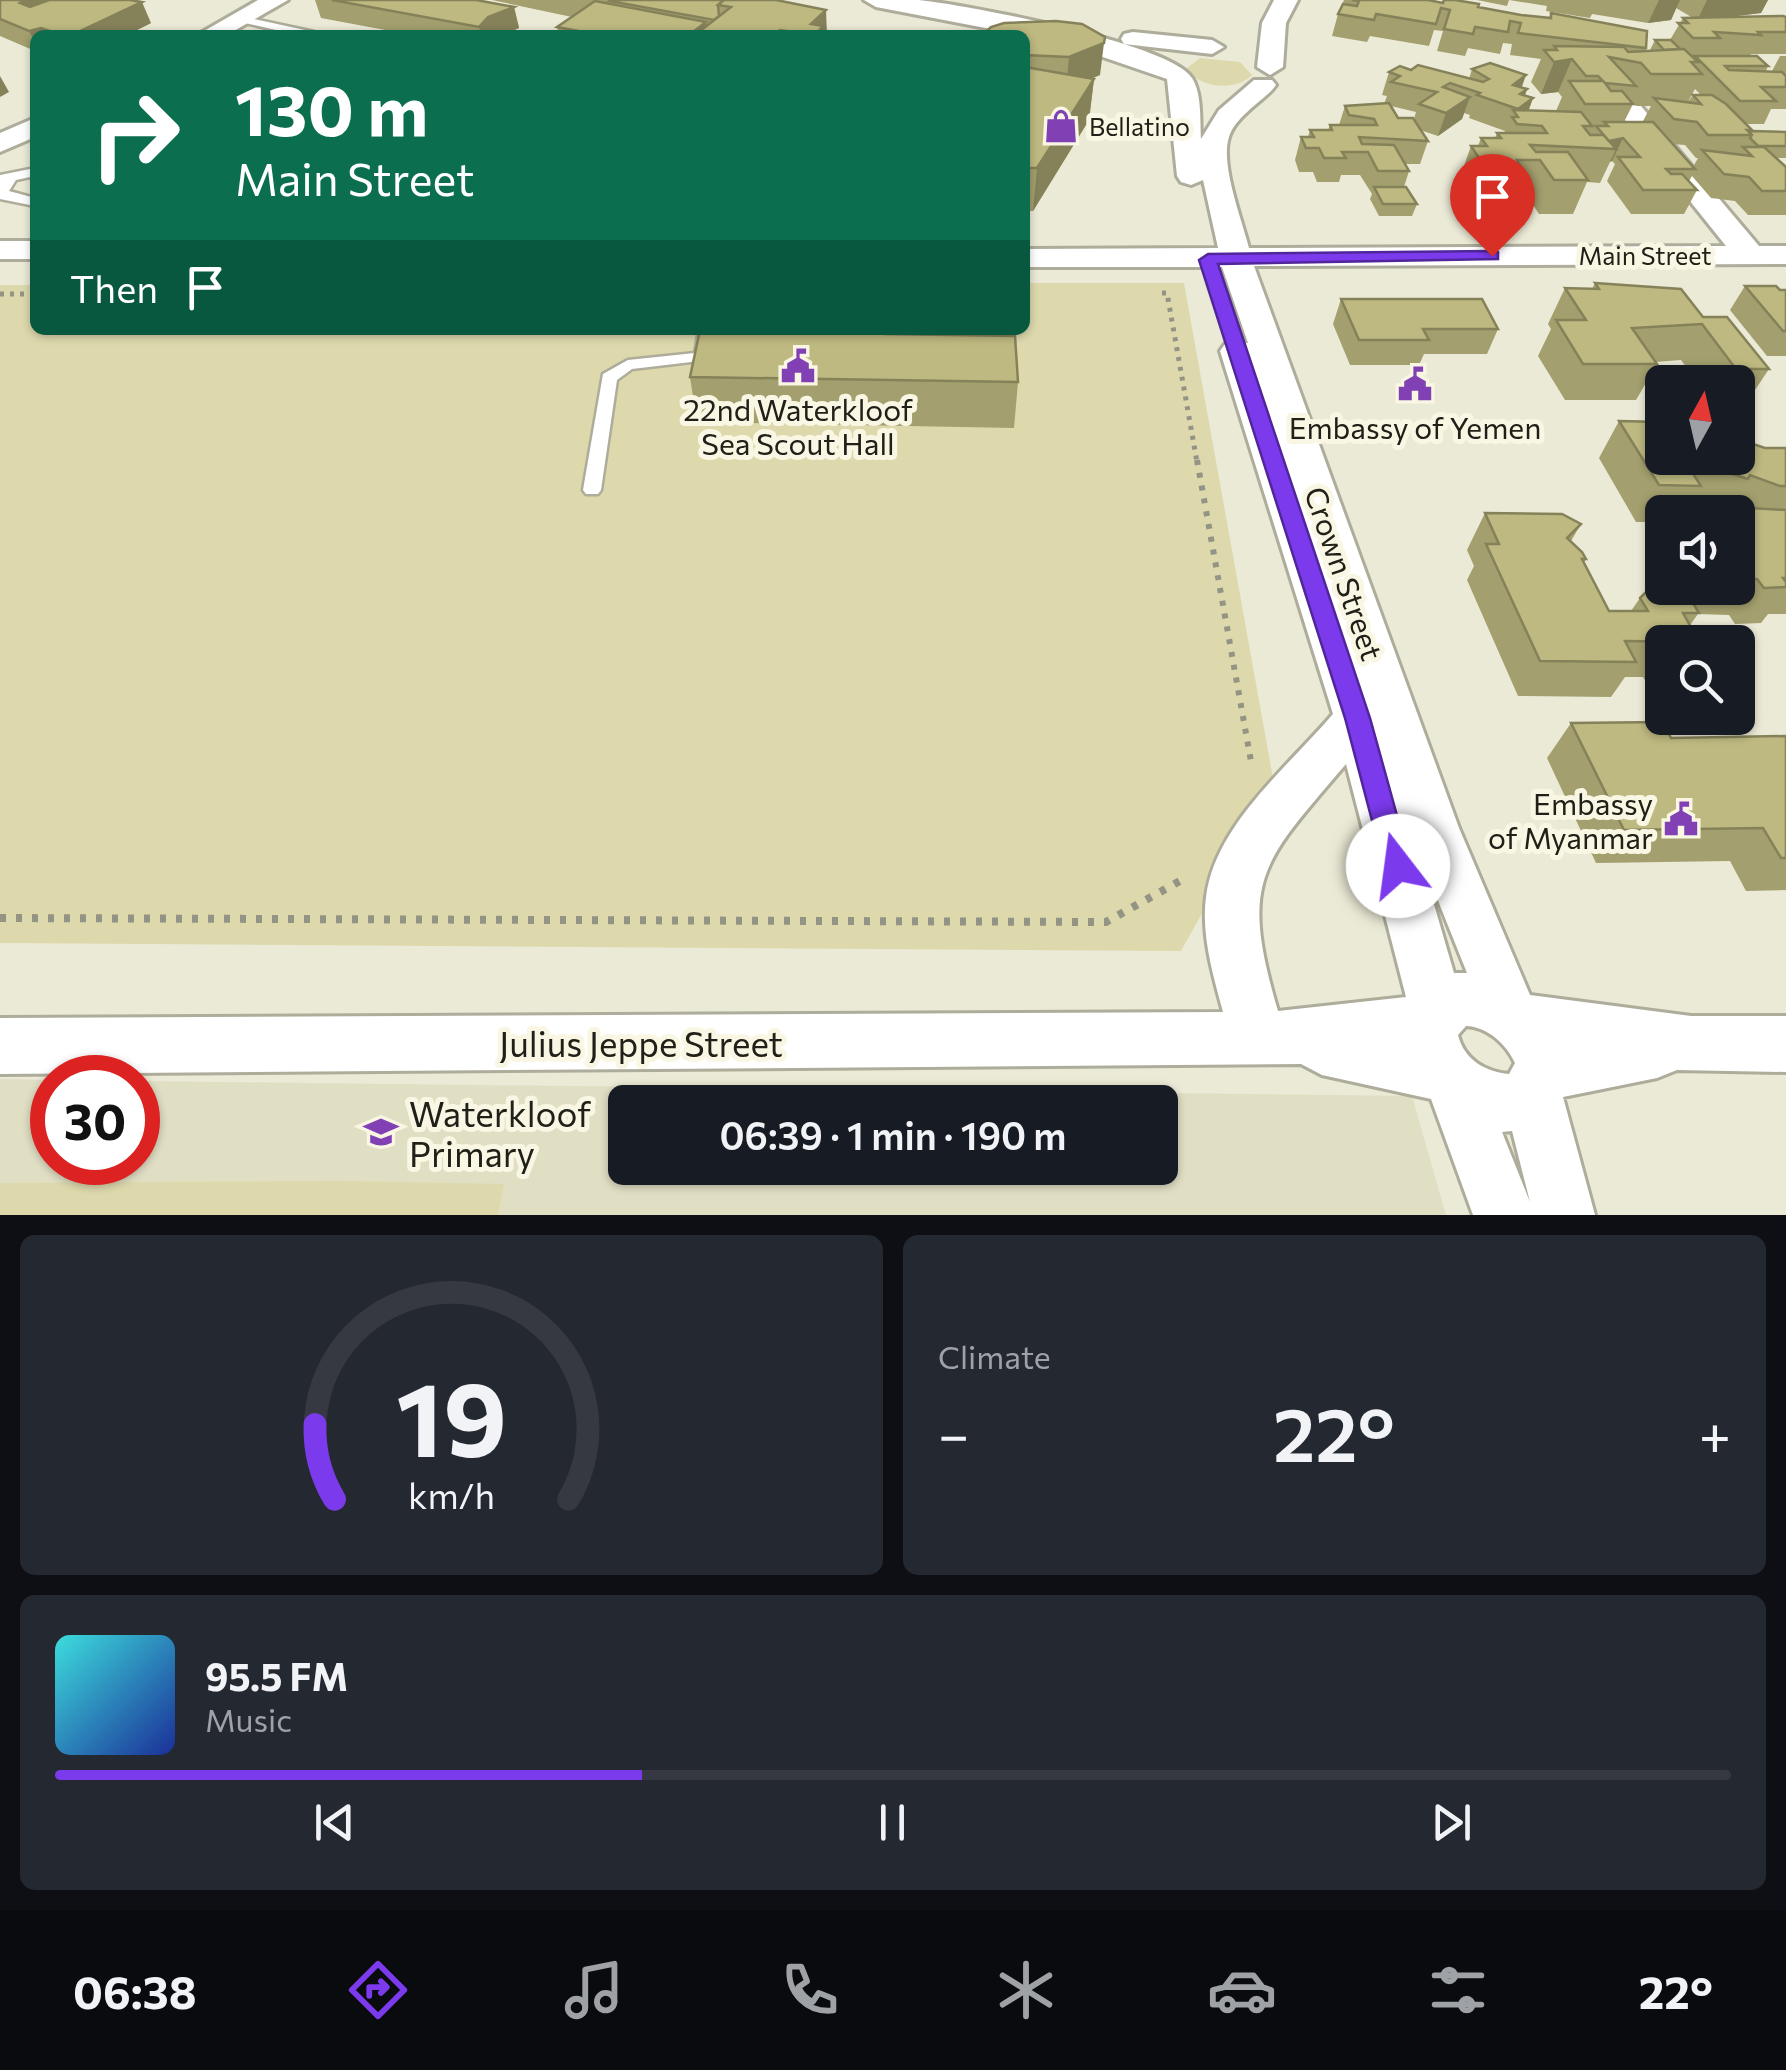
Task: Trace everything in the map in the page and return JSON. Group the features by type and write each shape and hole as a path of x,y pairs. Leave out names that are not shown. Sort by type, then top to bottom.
{"street":[{"path":"219,30 276,0"},
{"path":"876,0 1077,37 1129,52 1214,90 1266,76"},
{"path":"936,0 1154,44 1233,47 1266,76"},
{"path":"1266,76 1274,23 1286,0"},
{"path":"1177,76 1171,63 1178,55 1233,47 1274,23"},
{"name":"Crown Street","path":"1177,76 1188,104 1187,156 1411,828 1442,1046 1504,1215"},
{"name":"Crown Street","path":"1222,260 1212,157 1215,136 1228,116 1266,76"},
{"path":"1626,104 1750,255"},
{"path":"0,144 30,129"},
{"path":"0,250 30,250"},
{"name":"Main Street","path":"1030,258 1786,255"},
{"path":"1270,1039 1232,930 1236,874 1277,814 1376,718"},
{"name":"Crown Street","path":"1411,828 1516,1017"},
{"path":"1564,1215 1537,1083 1538,1047 1516,1017 1496,1004 1456,999 1442,1046 1482,1100 1510,1104 1537,1083 1692,1044"},
{"path":"1516,1017 1692,1044 1786,1044"},
{"name":"Julius Jeppe Street","path":"0,1046 1270,1039 1442,1046"}],"lane":[{"path":"240,19 291,30"},
{"path":"30,173 5,179 2,191 5,196 30,201"},
{"path":"702,377 706,335"},
{"path":"592,490 609,378 628,365 702,358"}],"path":[{"path":"1149,293 1167,293 1254,777"},
{"path":"0,294 30,294"},
{"path":"0,918 1106,922 1203,868"}],"shaded area":[{"path":"1200,58 1240,62 1252,75 1227,86 1209,84 1186,69"},
{"path":"1030,283 1184,283 1274,784 1181,951 0,943 0,285 30,285 30,335 1030,335"},
{"name":"Waterkloof Primary","path":"0,1079 30,1080 30,1185 160,1185 160,1081 608,1087 608,1185 1178,1185 1178,1093 1412,1096 1446,1215 0,1215"},
{"path":"0,1183 504,1184 498,1215 0,1215"}],"building":[{"path":"0,0 27,0 20,3 30,7 49,0 142,2 83,30 29,31 0,19"},
{"path":"332,0 476,0 514,7 488,17 479,27"},
{"path":"612,0 724,0 718,5 719,16 714,20"},
{"path":"724,0 776,0 826,10 811,24 823,26 819,30 701,30 731,7 718,5"},
{"path":"1352,0 1455,0 1521,15 1551,18 1551,13 1647,31 1646,48 1518,33 1521,23 1510,21 1508,32 1475,27 1473,34 1444,29 1450,10 1441,8 1436,24 1376,14 1374,20 1338,14 1343,4 1357,6 1359,1"},
{"path":"595,1 706,22 696,30 557,27"},
{"path":"1783,16 1786,32 1714,32 1720,38 1693,38 1678,23 1688,23 1683,18"},
{"path":"1004,23 1082,24 1105,37 1104,43 1069,57 1030,55 1030,30 988,30"},
{"path":"1655,40 1671,40 1680,49 1664,50"},
{"path":"1554,46 1624,47 1628,52 1684,49 1698,62 1691,62 1702,74 1651,74 1641,63 1609,57 1636,86 1605,83 1611,91 1622,91 1633,104 1585,104 1569,81 1603,81 1598,76 1586,76 1572,59 1554,62 1544,50 1557,50"},
{"path":"1695,56 1757,56 1768,66 1725,66 1729,70 1782,72 1786,87 1761,87 1776,101 1740,101"},
{"path":"1490,63 1526,75 1513,85 1527,89 1520,94 1533,98 1518,109 1450,83 1443,87 1470,97 1446,113 1419,104 1437,92 1391,82 1400,76 1389,72 1400,66 1411,70 1418,65 1483,82 1489,79 1472,69"},
{"path":"1030,68 1094,79 1037,168 1030,168"},
{"path":"1693,95 1712,95 1726,104 1752,130 1747,130 1752,135 1708,135 1697,122 1674,119 1654,98 1701,104"},
{"path":"1389,103 1398,118 1413,118 1428,141 1359,137 1362,144 1394,145 1409,171 1378,171 1368,152 1342,152 1346,158 1324,158 1319,148 1306,148 1301,137 1314,137 1310,130 1332,130 1330,125 1377,125 1374,119 1349,115 1345,106"},
{"path":"1513,110 1581,112 1592,126 1583,126 1590,135 1604,135 1616,149 1530,145 1536,152 1568,152 1588,180 1554,180 1540,160 1517,160 1521,167 1498,167 1492,158 1479,158 1471,146 1487,146 1481,138 1501,138 1497,133 1547,133 1542,126 1517,124"},
{"path":"1604,122 1653,122 1695,169 1666,169 1671,174 1682,174 1697,190 1643,190 1618,157 1640,157 1623,138 1609,141 1596,126 1608,126"},
{"path":"1751,131 1786,132 1786,146 1758,146 1750,138"},
{"path":"1743,147 1764,147 1786,167 1786,191 1762,191 1749,177 1724,174 1702,150 1752,156"},
{"path":"1374,187 1406,187 1417,204 1383,204"},
{"path":"1595,283 1681,289 1703,317 1727,317 1769,369 1733,365 1702,324 1632,328 1657,364 1583,364 1556,320 1586,320 1565,288 1599,289"},
{"path":"1745,286 1776,286 1786,290 1786,331 1783,331"},
{"path":"1341,299 1482,299 1498,329 1423,329 1429,340 1359,340"},
{"path":"699,335 950,335 1015,336 1018,382 690,377"},
{"path":"1619,421 1645,422 1645,463"},
{"path":"1755,445 1786,448 1786,486 1750,475 1755,475"},
{"path":"1653,475 1694,475 1701,486 1659,485"},
{"path":"1755,508 1786,510 1786,587 1764,588 1757,579"},
{"path":"1485,513 1562,514 1581,524 1567,538 1582,552 1609,611 1648,611 1640,598 1645,593 1645,605 1694,605 1699,613 1683,613 1690,625 1645,625 1645,641 1625,641 1636,662 1540,661 1486,544 1499,544"},
{"path":"1645,722 1645,735 1671,738 1786,736 1786,858 1781,858 1763,828 1624,830 1571,723"}],"place":[{"name":"Bellatino","path":"1061,126"},
{"name":"22nd Waterkloof Sea Scout Hall","path":"798,366"},
{"name":"Embassy of Yemen","path":"1415,384"},
{"name":"Embassy of Myanmar","path":"1681,819"},
{"name":"Waterkloof Primary","path":"381,1132"}],"route":[{"path":"1398,866 1358,718 1208,260 1492,256"}]}
